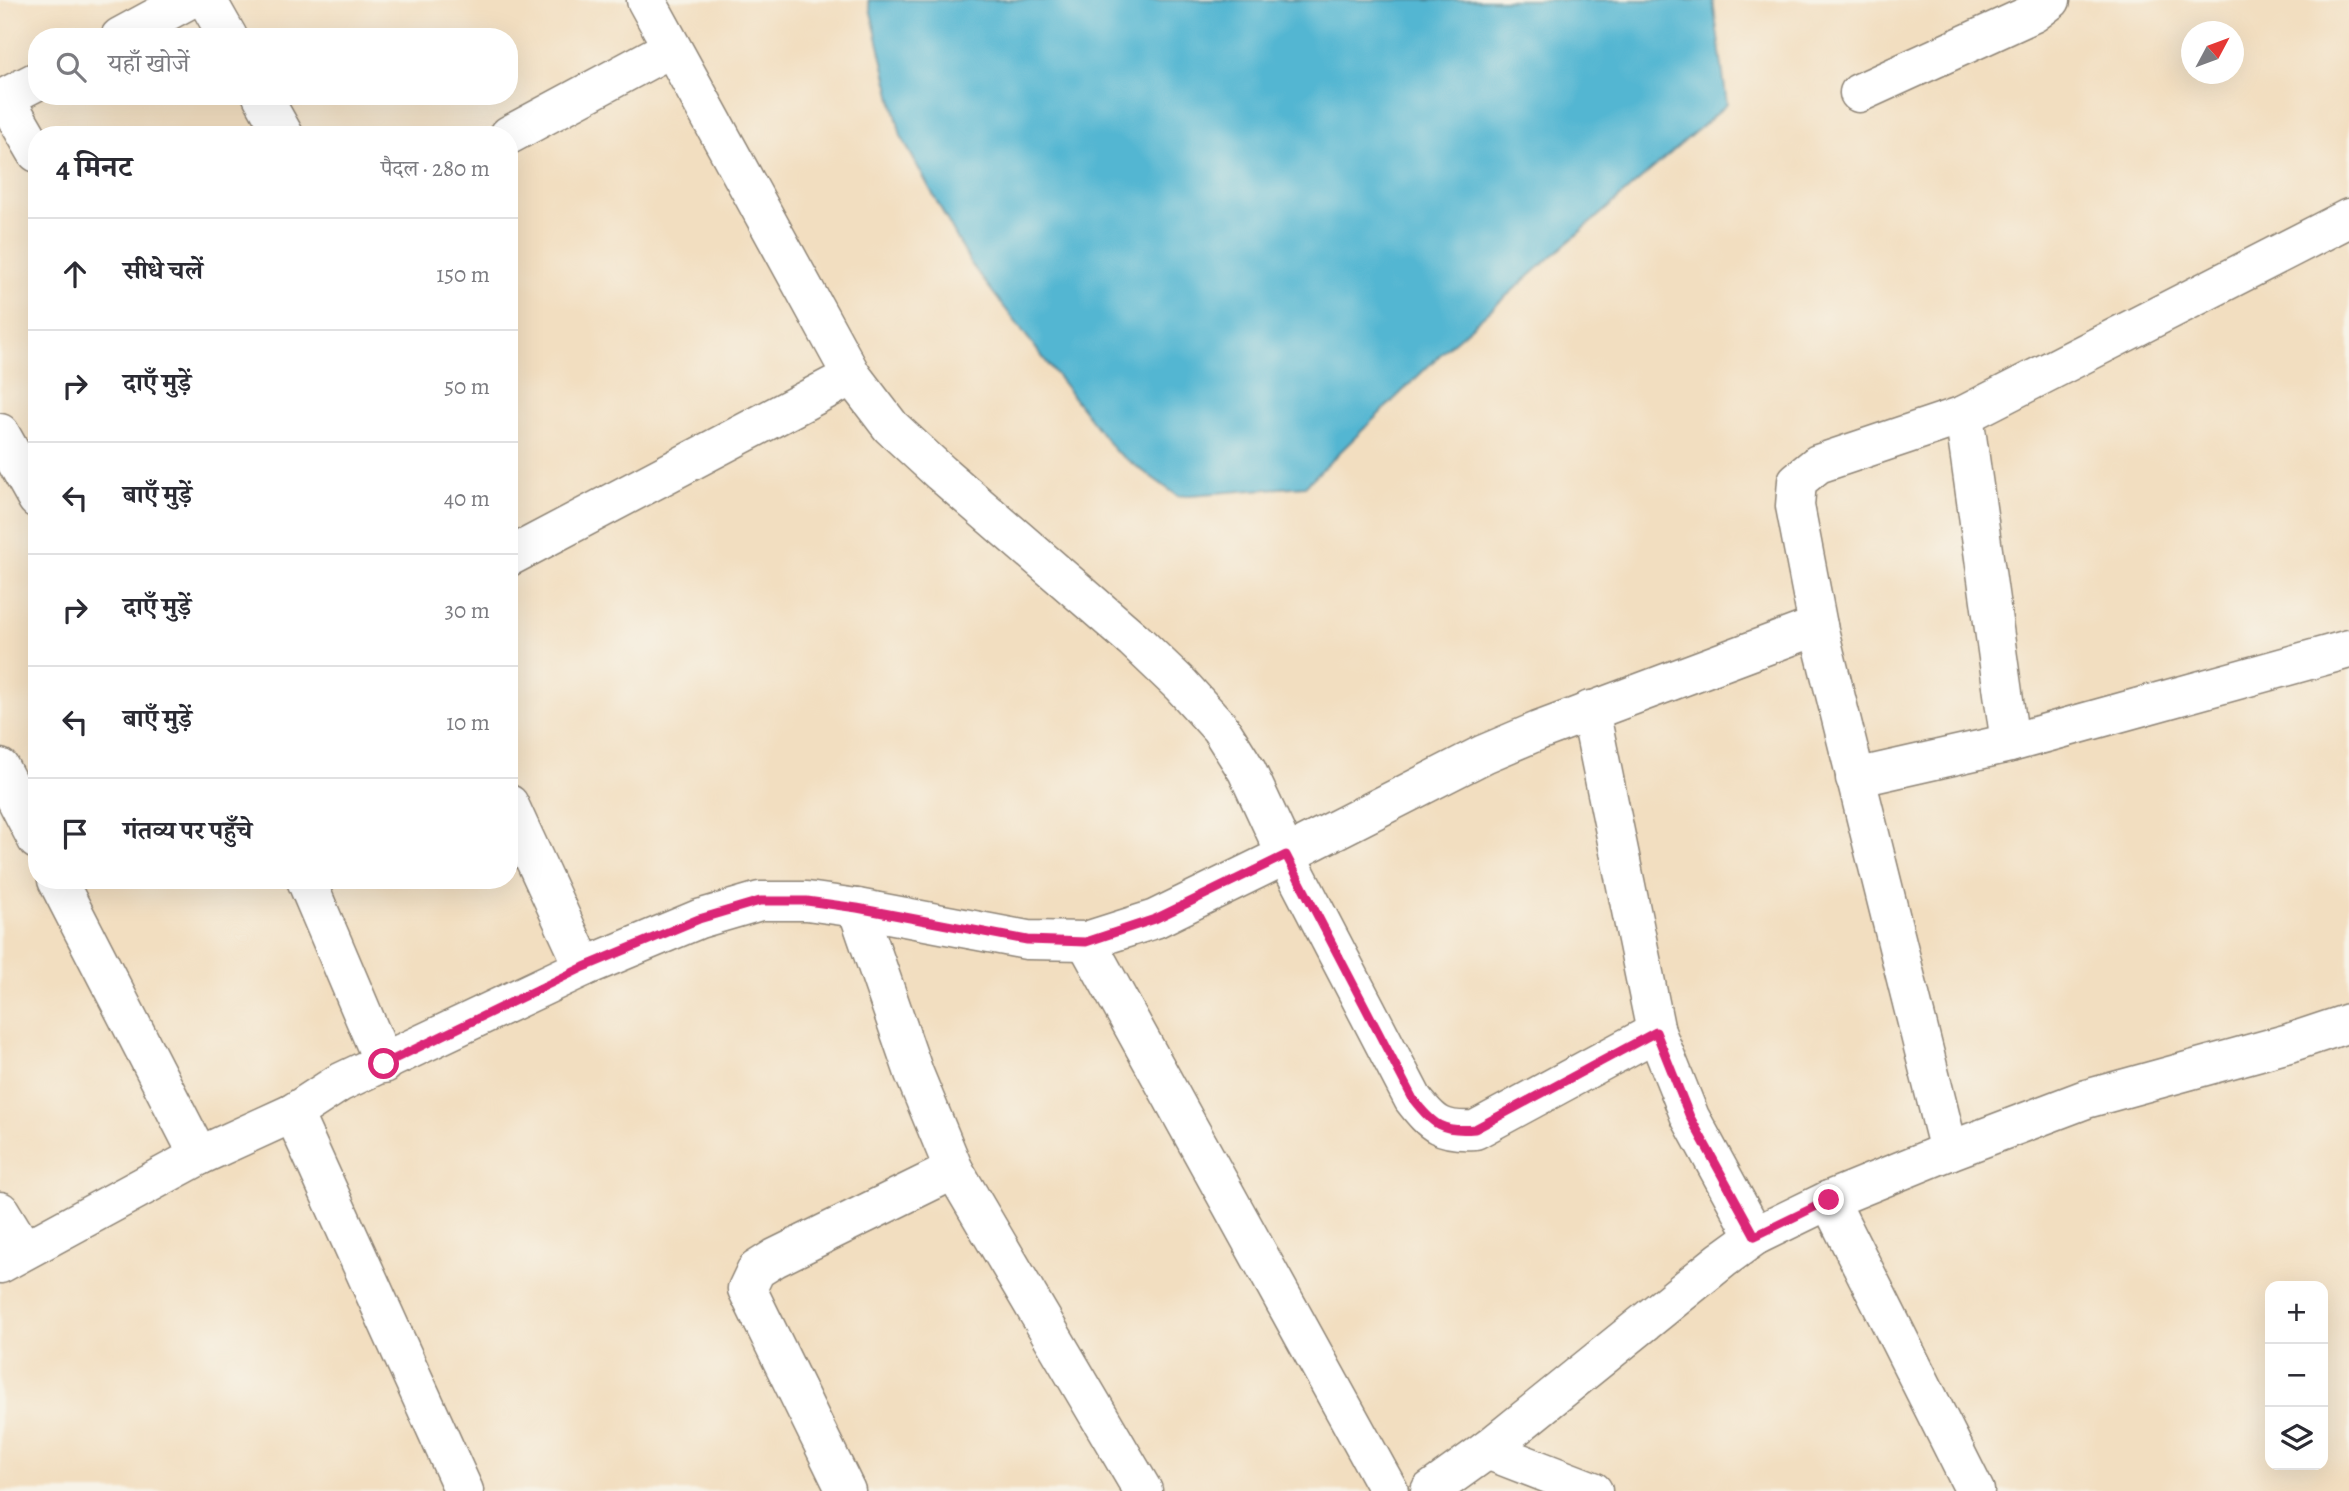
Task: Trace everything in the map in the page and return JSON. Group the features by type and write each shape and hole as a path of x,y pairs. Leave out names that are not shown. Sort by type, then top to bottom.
{"street":[{"path":"137,28 188,0"},
{"path":"207,0 223,28"},
{"path":"646,0 852,376 891,427 1134,640 1181,685 1220,728 1247,771 1286,855 1413,1099 1430,1121 1456,1131 1475,1129 1656,1032"},
{"path":"1859,93 2034,13 2051,0"},
{"path":"518,130 671,48"},
{"path":"14,93 28,130"},
{"path":"267,105 279,126"},
{"path":"1949,1151 1818,626 1796,506 1797,481 1818,464 1964,415 2349,218"},
{"path":"518,552 852,376"},
{"path":"1964,415 2010,743"},
{"path":"0,433 28,483"},
{"path":"0,1212 12,1257 199,1156 293,1113 339,1083 584,967 699,919 760,901 807,901 1027,940 1086,942 1155,919 1484,754 1590,710 1818,626"},
{"path":"1855,778 2010,743 2349,649"},
{"path":"1590,710 1656,1032 1690,1117 1755,1236"},
{"path":"0,768 28,822"},
{"path":"518,824 584,967"},
{"path":"62,889 199,1156"},
{"path":"310,889 384,1064"},
{"path":"857,908 914,1073 954,1170 1143,1491"},
{"path":"1086,942 1389,1491"},
{"path":"1430,1491 1487,1450 1755,1236 1829,1200 2086,1099 2289,1043 2349,1023"},
{"path":"293,1113 464,1491"},
{"path":"843,1490 747,1289 757,1270 775,1258 954,1170"},
{"path":"1829,1200 1975,1491"},
{"path":"1487,1450 1593,1491"}],"water":[{"path":"868,0 1713,0 1727,104 1450,345 1305,486 1178,496 1115,451 971,264 901,136"}],"route":[{"path":"384,1064 584,967 699,919 760,901 807,901 1027,940 1086,942 1155,919 1286,855 1413,1099 1430,1121 1456,1131 1475,1129 1656,1032 1690,1117 1755,1236 1829,1200"}]}
